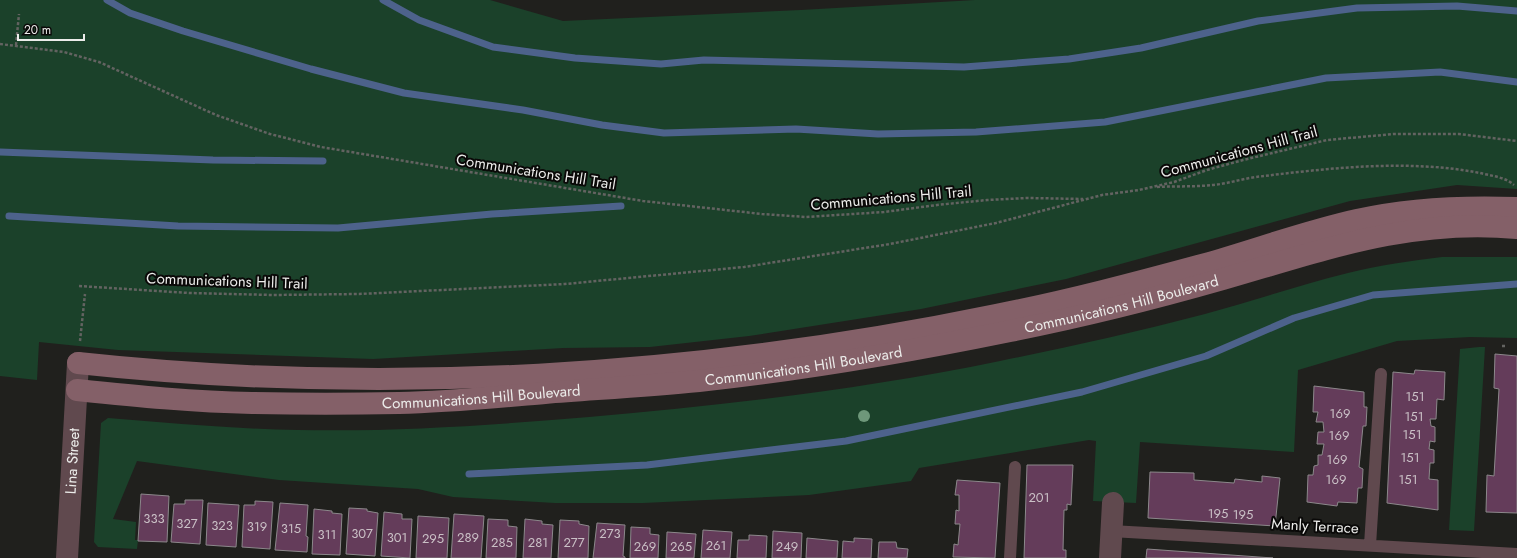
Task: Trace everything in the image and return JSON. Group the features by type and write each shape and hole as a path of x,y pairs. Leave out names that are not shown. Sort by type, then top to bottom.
{"street":[{"name":"Communications Hill Boulevard","path":"79,354 132,369 290,378 420,378 560,373 699,362 867,339 998,315 1151,278 1357,220 1439,208 1480,206 1517,208"},
{"name":"Communications Hill Boulevard","path":"77,390 185,400 249,403 401,403 700,381 826,364 929,347 1037,326 1223,279 1303,254 1386,234 1424,229 1473,226 1517,228"},
{"name":"Lina Street","path":"67,558 79,354"},
{"path":"1110,558 1113,504"}],"lane":[{"path":"1370,545 1381,374"},
{"path":"1010,558 1015,467"},
{"name":"Manly Terrace","path":"1111,531 1517,554"}],"path":[{"path":"16,45 19,14"},
{"name":"Communications Hill Trail","path":"0,44 64,52 99,62 216,116 270,134 320,147 643,201 762,214 806,217 884,212 988,200 1028,198 1087,199"},
{"name":"Communications Hill Trail","path":"79,286 189,293 273,295 359,294 565,284 744,267 890,244 996,223 1087,199 1174,182 1207,170 1243,160 1327,140 1401,134 1459,134 1517,141"},
{"path":"1151,187 1213,185 1255,177 1389,166 1469,171 1500,177 1512,183 1517,188"},
{"path":"79,354 85,294"},
{"path":"1502,346 1507,346"}],"green space":[{"path":"0,0 490,0 563,21 975,0 1517,0 1517,189 1457,185 1350,201 1066,279 921,309 749,336 650,347 563,348 373,359 118,350 39,342 37,380 0,376"},
{"path":"1442,257 1517,257 1517,338 1470,337 1397,341 1298,370 1294,452 1140,442 1136,503 1093,501 1096,441 1089,440 919,468 911,481 809,495 643,503 555,503 453,497 418,489 279,480 137,461 113,519 136,522 135,540 138,540 137,549 98,547 94,542 101,423 108,418 203,426 298,430 371,430 553,420 795,395 898,380 1000,361 1179,321 1360,270"},
{"path":"1485,347 1474,531 1449,530 1460,349"}],"building":[{"path":"1495,354 1517,356 1517,513 1486,512 1487,475 1494,476 1499,389 1494,388"},
{"path":"1415,370 1445,372 1444,400 1437,399 1436,419 1430,419 1431,426 1435,427 1435,442 1430,441 1429,449 1434,450 1434,463 1430,463 1429,479 1438,480 1438,510 1387,503 1393,372 1414,374"},
{"path":"1314,386 1364,392 1364,407 1367,407 1366,426 1363,426 1359,467 1363,469 1362,488 1358,488 1357,503 1338,502 1337,506 1307,502 1308,475 1313,475 1314,466 1318,465 1318,455 1322,455 1324,444 1317,444 1318,432 1324,432 1323,422 1316,422 1318,412 1313,412"},
{"path":"1027,465 1073,465 1071,505 1067,504 1067,510 1064,510 1063,550 1066,550 1066,558 1024,558"},
{"path":"1150,472 1194,473 1194,480 1234,483 1235,479 1262,482 1262,476 1280,478 1275,526 1148,518"},
{"path":"957,480 1000,483 995,558 953,557 954,544 958,545 960,524 955,524 956,510 959,511 959,495 955,495"},
{"path":"141,494 169,496 167,542 138,541"},
{"path":"185,500 203,500 200,544 171,542 174,504 185,504"},
{"path":"255,501 273,502 270,549 242,547 244,505 255,505"},
{"path":"208,503 239,505 236,547 206,545"},
{"path":"280,503 308,505 306,536 308,537 307,552 275,550"},
{"path":"349,508 367,509 367,511 378,513 375,556 346,554"},
{"path":"314,509 342,514 340,555 312,554"},
{"path":"384,512 402,514 402,519 412,519 410,558 381,556"},
{"path":"454,514 484,516 481,558 451,558"},
{"path":"418,516 449,518 447,558 416,558"},
{"path":"488,519 508,520 508,526 517,527 516,558 486,558"},
{"path":"525,519 542,521 542,524 553,525 551,558 523,558"},
{"path":"560,520 579,521 579,524 589,526 588,558 558,558"},
{"path":"597,523 625,525 623,556 625,558 593,558"},
{"path":"631,527 650,528 650,534 659,535 658,558 630,558"},
{"path":"703,530 732,532 730,558 701,558"},
{"path":"773,531 802,533 801,558 772,558"},
{"path":"667,532 696,534 694,558 666,558"},
{"path":"749,535 767,536 766,558 737,558 738,540 749,540"},
{"path":"807,538 838,541 837,558 806,558"},
{"path":"854,538 872,539 871,558 842,558 843,541 854,542"},
{"path":"879,542 896,542 897,548 908,549 907,558 878,558"},
{"path":"1147,549 1273,558 1146,558"}],"waterway":[{"path":"107,0 130,13 183,31 311,69 404,93 523,110 602,125 664,133 796,129 878,134 976,132 1105,122 1326,78 1440,72 1517,82"},
{"path":"383,0 419,20 493,47 575,58 661,64 704,60 964,67 1069,59 1141,48 1258,21 1357,8 1457,6 1517,11"},
{"path":"0,152 213,160 323,161"},
{"path":"9,216 178,226 338,228 492,214 621,206"},
{"path":"469,474 647,465 846,441 1082,392 1206,356 1294,318 1373,295 1517,284"}]}
